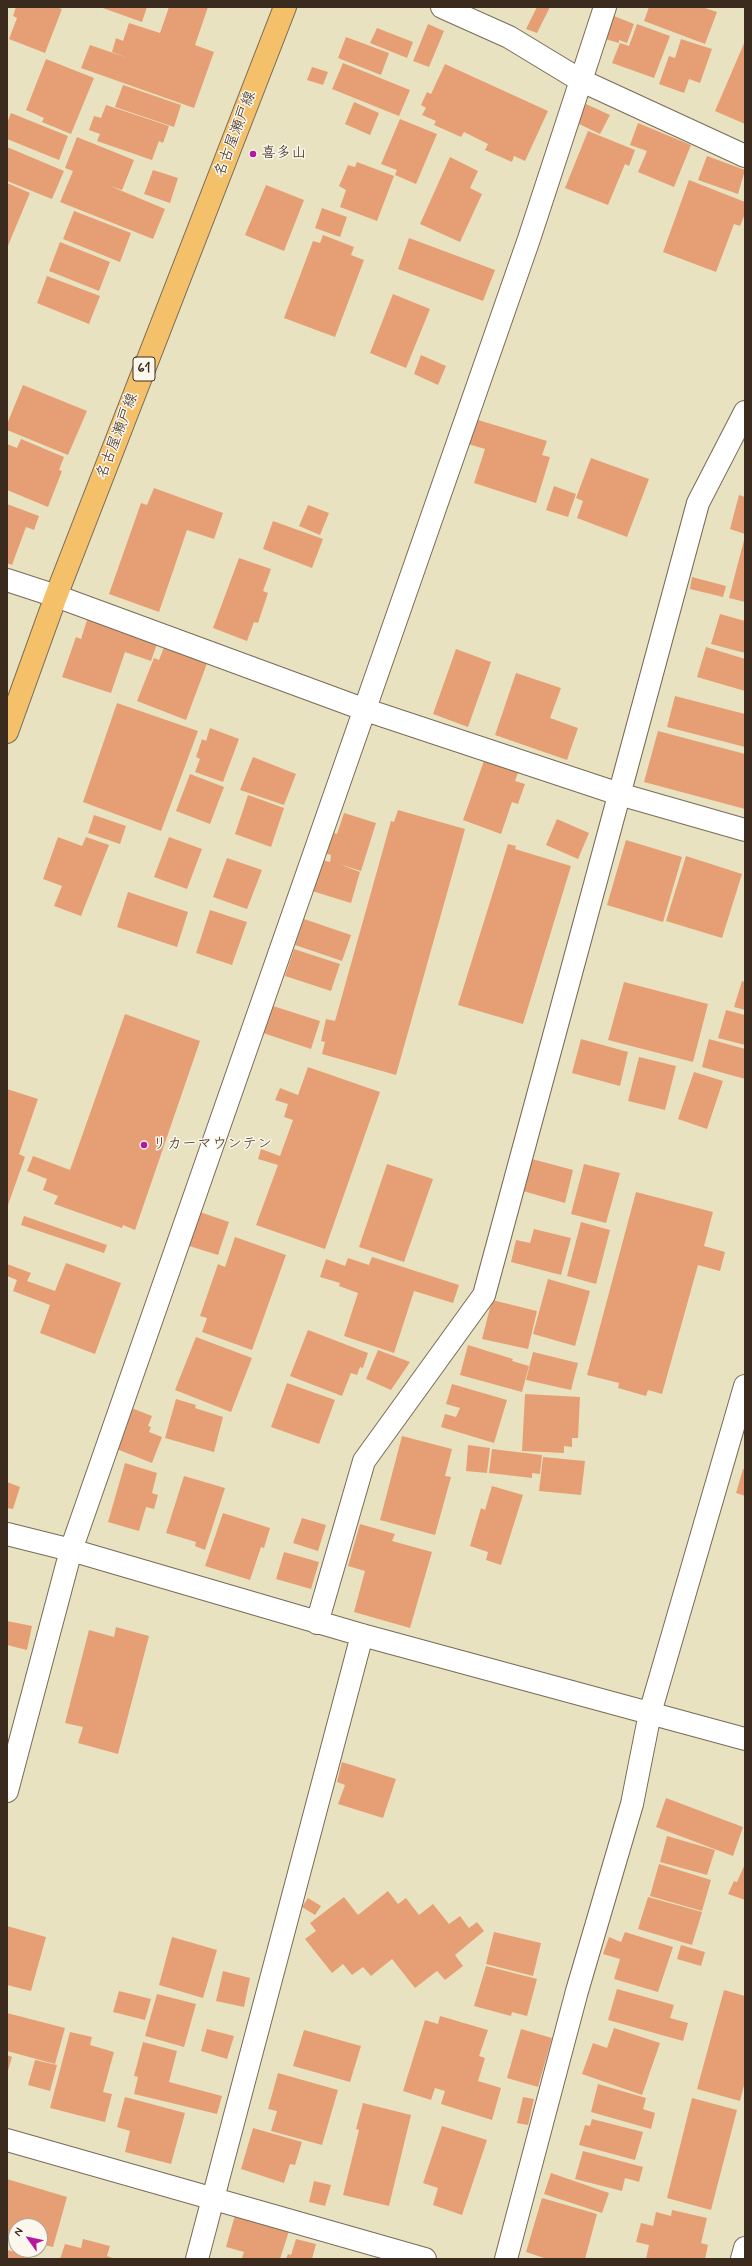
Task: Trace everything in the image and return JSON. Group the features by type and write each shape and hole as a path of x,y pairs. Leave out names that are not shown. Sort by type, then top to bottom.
{"main road":[{"name":"名古屋瀬戸線","path":"7,732 56,596 285,7"}],"street":[{"path":"442,7 509,37 580,80 745,156"},
{"path":"7,1791 71,1550 363,709 529,239 605,7"},
{"path":"317,1623 364,1461 484,1295 698,503 745,412"},
{"path":"7,580 56,596 363,709 619,794 745,830"},
{"path":"506,2259 577,1991 632,1804 650,1712 745,1386"},
{"path":"7,1534 71,1550 317,1623 650,1712 745,1739"},
{"path":"197,2259 362,1635"},
{"path":"7,2140 425,2259"},
{"path":"742,2259 745,2248"}],"building":[{"path":"16,7 56,7 62,9 45,53 9,39 17,18 13,16"},
{"path":"100,7 147,7 142,22"},
{"path":"169,7 208,7 195,45 214,52 194,108 81,68 90,45 128,58 112,52 116,38 123,41 129,23 160,33"},
{"path":"537,7 550,7 537,33 526,29"},
{"path":"649,7 702,7 717,12 705,44 644,21"},
{"path":"614,16 634,24 627,43 619,40 619,43 605,39"},
{"path":"428,24 444,31 429,67 413,61"},
{"path":"637,24 670,36 654,78 612,63 620,43 629,46"},
{"path":"377,28 413,42 407,58 370,43"},
{"path":"346,37 389,53 381,75 338,58"},
{"path":"681,39 712,49 700,83 689,79 684,93 659,84 669,56 675,58"},
{"path":"745,41 745,124 715,111"},
{"path":"46,59 94,78 71,134 42,122 44,118 26,110"},
{"path":"343,63 410,90 399,116 332,89"},
{"path":"445,64 548,111 525,161 514,156 512,162 485,150 488,144 464,132 461,137 434,125 436,121 422,115 426,108 421,105 427,92 431,94"},
{"path":"312,67 328,72 323,85 307,80"},
{"path":"123,85 181,105 174,127 115,107"},
{"path":"354,102 379,113 370,135 345,124"},
{"path":"586,104 610,115 600,134 577,123"},
{"path":"106,105 169,126 163,143 159,141 152,160 97,141 100,134 89,130 94,116 101,118"},
{"path":"11,113 68,136 59,160 7,139 7,123"},
{"path":"400,119 437,134 416,184 395,175 397,170 381,164"},
{"path":"638,123 691,145 674,187 638,172 647,151 630,145"},
{"path":"588,131 635,150 629,166 625,164 608,205 565,188"},
{"path":"77,137 134,160 122,190 110,186 165,209 153,239 60,202 73,171 65,168"},
{"path":"7,147 64,171 52,199 7,181"},
{"path":"707,156 745,170 738,194 698,180"},
{"path":"450,157 478,171 470,188 482,194 460,242 420,224"},
{"path":"357,162 394,176 377,221 340,207 346,190 339,186 348,165 355,167"},
{"path":"153,170 178,178 170,203 144,194"},
{"path":"689,180 745,202 745,214 740,226 734,224 716,272 663,252"},
{"path":"7,183 30,193 7,248"},
{"path":"266,185 304,200 284,251 245,235"},
{"path":"322,208 347,217 340,237 315,228"},
{"path":"74,211 131,233 120,262 63,239"},
{"path":"323,235 354,247 351,255 364,260 335,337 284,318 313,241 320,243"},
{"path":"409,238 495,270 483,301 398,269"},
{"path":"60,242 110,262 99,291 49,271"},
{"path":"47,276 100,296 89,324 37,303"},
{"path":"393,294 430,309 406,368 370,353"},
{"path":"421,355 446,366 438,385 414,374"},
{"path":"23,385 87,411 68,455 7,430 7,424"},
{"path":"475,419 547,441 542,455 550,457 536,503 474,483 485,449 468,444"},
{"path":"21,439 64,457 59,470 62,471 48,507 7,490 7,444 17,448"},
{"path":"591,458 649,479 627,537 577,518 583,501 576,498"},
{"path":"554,486 576,494 568,517 546,510"},
{"path":"154,488 223,513 214,539 187,530 159,612 109,594 141,503 147,505"},
{"path":"739,495 745,497 745,534 730,529"},
{"path":"7,504 39,516 34,530 26,527 12,565 7,563"},
{"path":"308,505 329,513 320,535 299,526"},
{"path":"273,521 323,539 312,568 263,549"},
{"path":"745,540 745,602 729,598"},
{"path":"239,558 271,569 263,591 268,593 258,623 254,622 247,641 213,628"},
{"path":"692,577 726,586 723,597 690,589"},
{"path":"89,614 159,638 151,661 125,652 111,693 62,677 76,637 81,639"},
{"path":"720,614 745,621 745,653 711,644"},
{"path":"166,642 209,658 186,720 137,701 154,658 159,660"},
{"path":"706,647 745,659 745,691 697,677"},
{"path":"456,649 491,662 468,727 433,714"},
{"path":"516,673 561,688 550,718 578,728 567,760 495,735"},
{"path":"675,696 745,714 745,747 667,727"},
{"path":"117,703 198,731 161,831 83,802"},
{"path":"210,728 239,739 223,782 195,772 200,759 196,757 202,739 206,741"},
{"path":"658,731 745,754 745,809 644,782"},
{"path":"253,757 296,774 284,805 240,790"},
{"path":"485,758 519,770 515,781 525,784 518,804 512,802 501,834 463,820"},
{"path":"190,774 224,787 210,824 176,811"},
{"path":"248,795 284,808 271,847 235,834"},
{"path":"398,810 465,829 396,1075 322,1054 325,1042 321,1041 326,1019 335,1021 391,821 394,822"},
{"path":"344,813 376,823 361,871 339,864 360,872 351,903 312,891 322,860 330,862 331,855 325,853 331,832 337,834"},
{"path":"94,815 126,826 120,844 88,833"},
{"path":"557,819 589,833 578,859 546,845"},
{"path":"58,837 82,846 86,837 109,845 81,916 54,906 62,886 43,879"},
{"path":"169,837 202,849 187,889 154,877"},
{"path":"626,840 682,857 663,922 607,905"},
{"path":"508,844 516,846 515,849 571,866 523,1024 458,1005"},
{"path":"686,856 742,874 722,938 666,921"},
{"path":"227,858 262,870 247,909 213,897"},
{"path":"128,892 188,912 177,947 117,927"},
{"path":"210,910 247,922 232,965 196,953"},
{"path":"304,919 351,935 342,961 295,945"},
{"path":"294,949 340,964 331,991 285,976"},
{"path":"742,981 745,982 745,1010 734,1007"},
{"path":"624,982 708,1004 693,1062 608,1040"},
{"path":"273,1006 320,1021 311,1049 263,1033"},
{"path":"726,1010 745,1015 745,1045 718,1038"},
{"path":"125,1014 200,1041 135,1230 123,1225 122,1228 54,1204 58,1196 43,1190 47,1179 27,1171 33,1156 70,1170"},
{"path":"581,1039 628,1052 620,1086 572,1073"},
{"path":"709,1039 745,1049 745,1079 702,1067"},
{"path":"639,1057 676,1066 665,1110 628,1101"},
{"path":"308,1067 380,1092 325,1249 256,1225 278,1165 258,1159 261,1149 280,1156 293,1120 284,1117 288,1104 275,1100 280,1088 298,1095"},
{"path":"694,1072 723,1081 707,1129 678,1119"},
{"path":"7,1089 38,1099 19,1154 25,1157 8,1205"},
{"path":"532,1159 573,1170 565,1203 523,1191"},
{"path":"387,1164 433,1179 404,1262 359,1247"},
{"path":"584,1164 620,1173 606,1223 571,1214"},
{"path":"636,1192 713,1212 704,1246 725,1252 720,1271 698,1265 662,1394 648,1390 646,1396 618,1388 619,1383 587,1375"},
{"path":"197,1211 229,1222 218,1255 186,1245"},
{"path":"24,1216 107,1245 104,1253 21,1225"},
{"path":"581,1222 610,1230 596,1284 567,1276"},
{"path":"534,1229 571,1238 561,1275 511,1262 516,1240 530,1243"},
{"path":"235,1237 286,1255 252,1350 202,1332 207,1318 200,1316 218,1264 225,1267"},
{"path":"372,1257 459,1285 453,1303 414,1291 394,1353 344,1336 358,1293 339,1286 340,1283 320,1277 326,1259 345,1266 348,1258 369,1265"},
{"path":"66,1263 121,1283 95,1354 40,1333 50,1305 13,1291 17,1280 7,1276 7,1264 31,1273 27,1281 55,1291"},
{"path":"548,1279 590,1291 575,1346 533,1334"},
{"path":"492,1300 537,1311 528,1349 482,1339"},
{"path":"308,1330 368,1353 363,1368 360,1367 357,1375 351,1373 342,1396 290,1376"},
{"path":"196,1337 252,1358 231,1412 175,1390"},
{"path":"468,1345 513,1359 512,1361 529,1366 522,1392 460,1375"},
{"path":"378,1350 410,1362 391,1390 366,1379"},
{"path":"533,1352 578,1363 571,1390 526,1380"},
{"path":"287,1383 335,1400 319,1444 271,1427"},
{"path":"452,1384 507,1400 494,1443 441,1427 445,1414 456,1417 460,1408 446,1404"},
{"path":"525,1394 580,1397 578,1438 572,1438 572,1447 564,1446 564,1453 522,1451"},
{"path":"176,1399 196,1405 195,1408 223,1417 214,1452 165,1438"},
{"path":"129,1407 152,1416 148,1426 151,1427 149,1432 162,1437 152,1463 114,1448"},
{"path":"402,1436 452,1449 445,1476 451,1477 435,1535 380,1520"},
{"path":"468,1445 490,1448 487,1473 466,1471"},
{"path":"492,1449 542,1455 540,1474 532,1473 532,1478 489,1473"},
{"path":"543,1457 585,1461 581,1495 539,1491"},
{"path":"125,1463 157,1473 152,1493 158,1495 154,1509 146,1507 139,1531 108,1522"},
{"path":"743,1469 745,1469 745,1496 736,1493"},
{"path":"184,1476 225,1488 205,1550 195,1546 196,1542 166,1533"},
{"path":"7,1482 20,1487 13,1509 7,1508"},
{"path":"492,1486 523,1495 501,1565 486,1560 488,1552 470,1546 481,1508 485,1510"},
{"path":"223,1513 270,1528 264,1548 261,1547 250,1580 205,1566"},
{"path":"302,1518 326,1525 318,1551 293,1543"},
{"path":"360,1524 395,1534 392,1541 432,1552 410,1628 354,1612 365,1571 348,1566"},
{"path":"284,1552 319,1562 311,1589 276,1579"},
{"path":"7,1621 32,1626 27,1650 7,1645"},
{"path":"116,1627 149,1636 118,1754 78,1743 83,1727 65,1723 89,1630 114,1637"},
{"path":"342,1762 396,1779 383,1818 338,1804 345,1785 337,1782"},
{"path":"666,1798 743,1827 733,1856 656,1827"},
{"path":"667,1836 715,1850 707,1875 660,1862"},
{"path":"659,1864 711,1880 702,1911 650,1896"},
{"path":"745,1864 745,1900 728,1894 734,1881 737,1882"},
{"path":"388,1891 398,1904 406,1898 419,1915 433,1904 449,1924 460,1916 469,1928 477,1922 484,1931 455,1955 463,1966 445,1980 437,1971 415,1988 392,1959 371,1976 363,1967 352,1975 343,1964 332,1973 305,1939 316,1931 310,1923 344,1897 358,1915"},
{"path":"648,1897 702,1912 692,1945 638,1929"},
{"path":"308,1898 321,1906 315,1915 302,1907"},
{"path":"7,1926 46,1937 31,1991 7,1985"},
{"path":"494,1932 541,1943 533,1976 486,1964"},
{"path":"625,1932 673,1947 658,1992 614,1979 620,1959 603,1954 609,1937 621,1942"},
{"path":"172,1937 217,1950 203,1998 159,1985"},
{"path":"681,1945 705,1952 701,1966 677,1959"},
{"path":"486,1966 537,1979 527,2016 512,2012 511,2016 474,2006"},
{"path":"223,1971 250,1978 244,2007 216,2001"},
{"path":"617,1989 674,2005 670,2018 688,2023 683,2041 608,2020"},
{"path":"724,1990 745,1996 745,2081 740,2101 697,2089"},
{"path":"119,1991 151,1999 145,2020 113,2012"},
{"path":"157,1994 196,2004 184,2047 145,2036"},
{"path":"7,2013 65,2028 55,2064 7,2051"},
{"path":"440,2016 488,2030 479,2056 485,2058 478,2081 501,2088 492,2120 441,2104 445,2091 435,2088 431,2100 403,2091 425,2020 438,2024"},
{"path":"614,2028 660,2043 642,2095 582,2074 593,2043 607,2048"},
{"path":"207,2029 234,2036 227,2059 201,2051"},
{"path":"521,2029 552,2038 538,2087 507,2078"},
{"path":"304,2030 361,2046 350,2082 293,2066"},
{"path":"70,2032 92,2037 90,2045 114,2052 103,2092 112,2094 105,2122 50,2108"},
{"path":"143,2042 177,2051 169,2082 222,2096 217,2114 134,2094 138,2077 134,2076"},
{"path":"7,2055 12,2057 7,2074"},
{"path":"35,2060 57,2065 50,2091 28,2085"},
{"path":"278,2073 338,2090 322,2145 271,2131 277,2111 268,2109"},
{"path":"598,2084 646,2098 643,2109 655,2113 651,2129 591,2112"},
{"path":"125,2097 185,2113 171,2164 125,2152 130,2131 117,2127"},
{"path":"523,2097 534,2099 528,2125 517,2123"},
{"path":"692,2098 737,2110 711,2210 667,2198"},
{"path":"363,2103 411,2115 389,2206 343,2195 359,2130 356,2129"},
{"path":"592,2119 643,2132 635,2160 579,2145 585,2125 590,2126"},
{"path":"442,2126 487,2140 462,2215 433,2205 438,2188 423,2183"},
{"path":"253,2128 302,2142 295,2165 290,2164 284,2183 241,2169"},
{"path":"583,2151 643,2167 639,2182 625,2178 622,2191 575,2179"},
{"path":"551,2173 609,2193 602,2213 544,2194"},
{"path":"7,2179 67,2197 53,2247 48,2246 48,2218 8,2218 7,2241"},
{"path":"314,2181 331,2185 325,2206 309,2202"},
{"path":"542,2198 597,2214 585,2259 547,2259 526,2252"},
{"path":"672,2210 707,2218 701,2243 708,2245 705,2259 646,2259 649,2245 636,2242 641,2223 653,2226 656,2212 671,2216"},
{"path":"235,2215 289,2231 280,2259 242,2258 244,2252 226,2247"},
{"path":"83,2239 110,2246 107,2256 115,2259 60,2259 65,2244 81,2248"},
{"path":"296,2239 316,2244 312,2259 286,2259 288,2254 291,2255"},
{"path":"7,2250 8,2258 29,2258 29,2259 7,2259"}],"place":[{"name":"喜多山","path":"253,154"},
{"name":"リカーマウンテン","path":"144,1145"}]}
